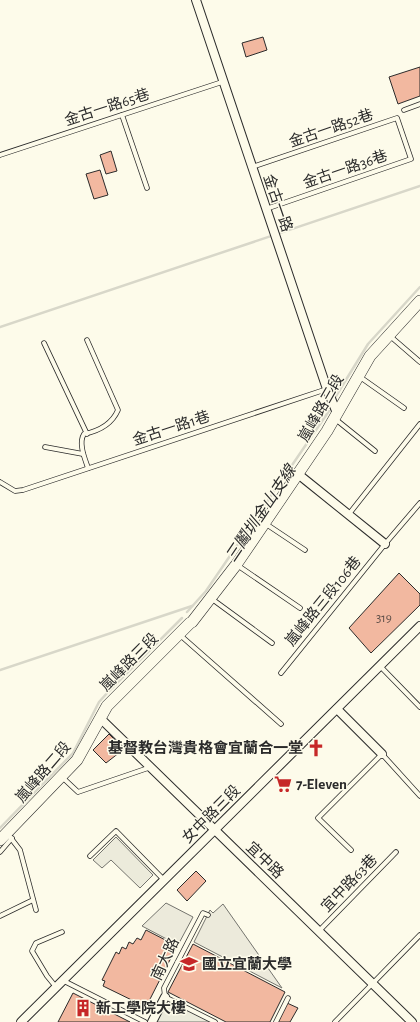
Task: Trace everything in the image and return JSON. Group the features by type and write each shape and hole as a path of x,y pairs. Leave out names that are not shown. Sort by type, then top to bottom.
{"street":[{"name":"金古一路","path":"196,0 222,82 335,416"},
{"name":"嵐峰路三段","path":"100,718 107,706 192,622 211,599 265,523 327,431 370,356 420,301"},
{"path":"298,474 384,544"},
{"name":"女中路三段","path":"21,1022 420,626"},
{"path":"337,709 382,754"},
{"name":"宜中路","path":"100,718 410,1021"},
{"name":"嵐峰路二段","path":"6,837 77,760 100,718"},
{"name":"南大路","path":"152,1022 165,997"}],"lane":[{"name":"金古一路65巷","path":"0,155 222,82"},
{"path":"404,110 420,104"},
{"path":"122,115 147,188"},
{"name":"金古一路52巷","path":"252,168 397,118 404,139"},
{"name":"金古一路36巷","path":"266,209 411,159 404,139"},
{"path":"388,335 420,362"},
{"path":"87,340 118,410 109,424 84,434 82,438 83,454 88,468"},
{"path":"44,343 87,434"},
{"path":"358,375 404,408"},
{"name":"金古一路1巷","path":"0,482 15,492 23,490 327,389"},
{"path":"335,416 375,451"},
{"path":"349,515 420,424"},
{"path":"45,448 83,454"},
{"name":"嵐峰路三段106巷","path":"281,673 384,544 420,503"},
{"path":"265,523 305,550"},
{"path":"236,565 300,608"},
{"path":"211,599 272,643"},
{"path":"179,634 282,724"},
{"path":"380,666 420,707"},
{"path":"351,850 318,818 382,754 420,796"},
{"path":"62,777 78,792 150,767"},
{"path":"90,856 116,831 164,880"},
{"path":"0,852 6,837 20,850 36,910"},
{"name":"宜中路63巷","path":"318,932 396,852"},
{"path":"0,916 33,900"},
{"name":"南大路","path":"165,997 164,988 203,913 208,915"},
{"path":"56,987 47,976 32,951 36,944 62,932"},
{"path":"335,1022 420,936"},
{"path":"63,980 145,1022"},
{"path":"165,997 215,1022"},
{"path":"276,1022 288,998"}],"shaded area":[{"path":"116,837 153,875 140,888 111,860 102,868 93,860"},
{"path":"166,903 193,917 178,945 142,926"},
{"path":"223,904 282,988 194,942 210,910 213,913"},
{"path":"172,1002 211,1022 155,1022 164,1006"}],"building":[{"path":"263,37 267,50 246,57 242,43"},
{"path":"420,67 420,96 398,104 389,77"},
{"path":"111,151 117,171 106,174 100,155"},
{"path":"100,170 108,195 94,199 86,174"},
{"path":"399,573 420,594 420,605 371,653 349,628"},
{"path":"109,734 124,749 106,763 93,750"},
{"path":"196,871 206,881 187,901 177,890"},
{"path":"146,930 177,946 146,1007 103,986 105,981 102,980 116,952 119,954 122,947 126,949 129,942 133,944 137,938 141,940"},
{"path":"193,944 285,992 270,1022 226,1022 168,992"},
{"name":"新工學院大樓","path":"73,993 130,1022 58,1022"},
{"path":"287,1003 298,1008 290,1022 278,1022"}],"waterway":[{"path":"0,327 420,186"},
{"name":"三鬮圳金山支線","path":"336,396 368,344 420,287"},
{"name":"三鬮圳金山支線","path":"187,612 206,591 329,411"},
{"path":"0,670 192,606"},
{"name":"三鬮圳金山支線","path":"0,828 73,753 99,702 182,618"}],"place":[{"name":"基督教台灣貴格會宜蘭合一堂","path":"316,748"},
{"name":"7-Eleven","path":"283,784"},
{"name":"國立宜蘭大學","path":"189,964"},
{"name":"新工學院大樓","path":"83,1008"}]}
